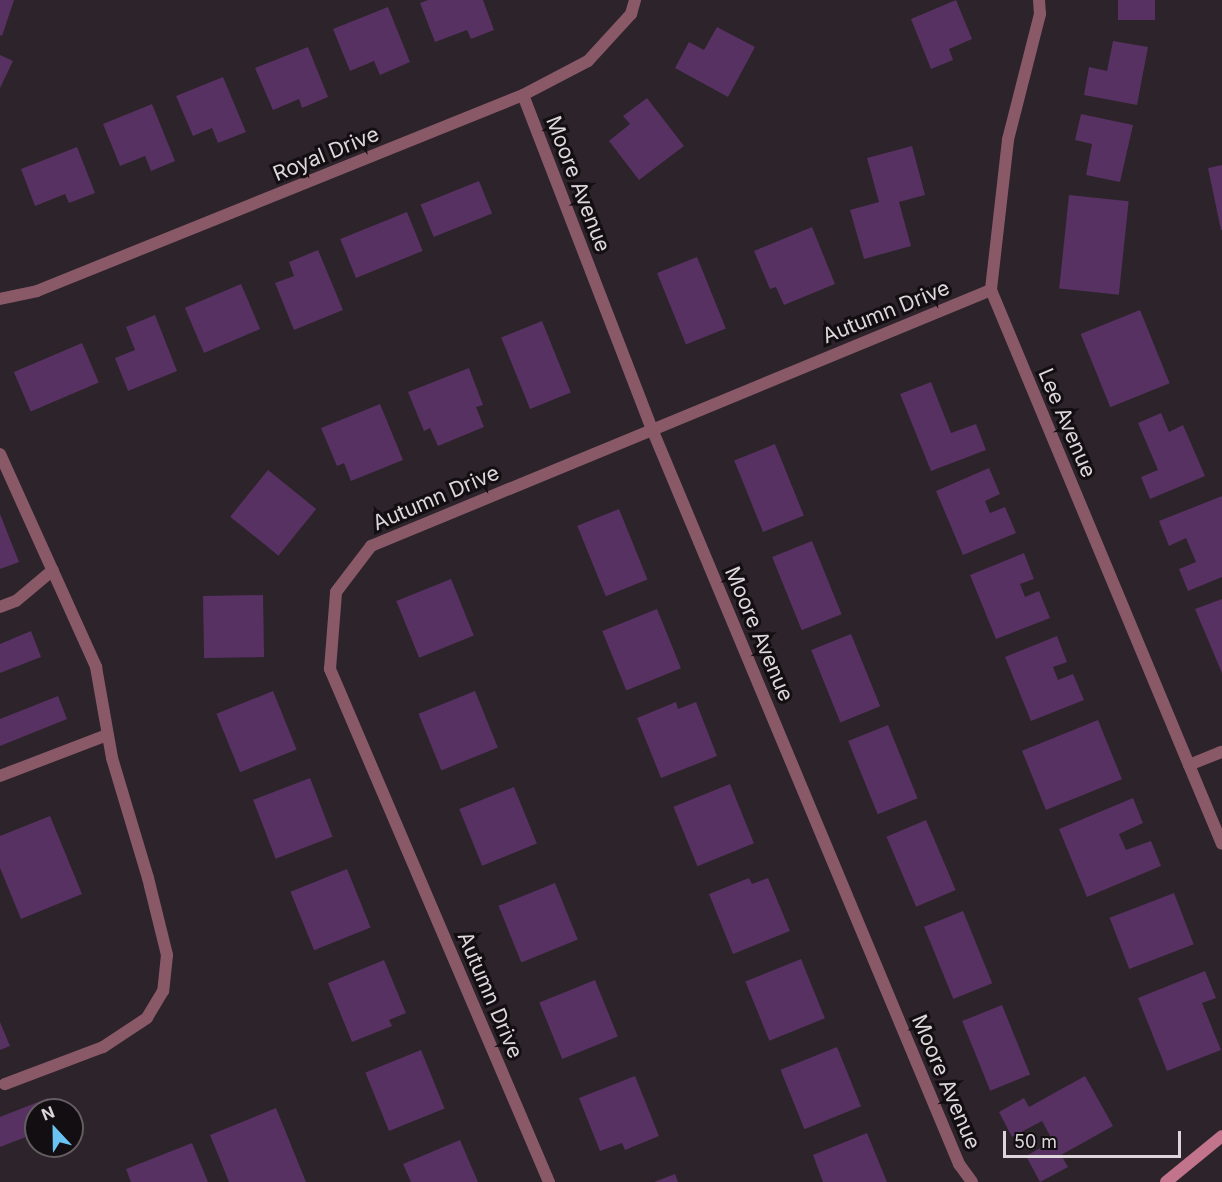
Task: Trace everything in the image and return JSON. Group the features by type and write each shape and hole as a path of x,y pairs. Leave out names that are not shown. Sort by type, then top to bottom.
{"street":[{"name":"Royal Drive","path":"0,299 47,287 523,95 588,61 631,15 635,0"},
{"name":"Lee Avenue","path":"1039,0 1040,14 1008,140 990,290 1222,844"},
{"name":"Moore Avenue","path":"523,95 652,429 959,1164 972,1182"},
{"name":"Autumn Drive","path":"549,1182 330,669 336,592 371,546 990,290"},
{"path":"0,454 96,667 107,735 167,955 164,991 147,1018 103,1047 5,1084"},
{"path":"0,607 16,601 52,570"},
{"path":"0,776 107,735"},
{"path":"1189,765 1222,752"},
{"path":"1166,1182 1222,1136"}],"building":[{"path":"0,0 14,0 2,36 0,35"},
{"path":"428,0 483,0 494,30 471,39 467,30 435,42 420,3"},
{"path":"956,0 972,39 949,49 953,60 931,69 911,19"},
{"path":"1118,0 1155,0 1155,20 1118,20"},
{"path":"388,7 410,62 380,75 374,61 350,71 333,29"},
{"path":"717,27 755,47 728,97 675,68 689,42 704,50"},
{"path":"1113,41 1148,47 1137,105 1084,95 1089,67 1107,71"},
{"path":"308,47 328,97 302,108 299,99 273,110 255,68"},
{"path":"0,55 13,61 0,88"},
{"path":"223,77 246,132 218,143 212,128 193,136 176,96"},
{"path":"647,98 684,146 639,180 609,141 630,124 623,116"},
{"path":"152,104 175,161 151,171 145,156 120,166 103,124"},
{"path":"1081,114 1133,125 1120,182 1086,175 1092,144 1075,140"},
{"path":"912,146 925,195 899,202 911,246 864,259 850,210 879,202 867,158"},
{"path":"77,147 95,193 69,203 65,194 35,206 21,169"},
{"path":"1222,165 1222,230 1221,230 1208,168"},
{"path":"479,181 492,213 434,237 421,205"},
{"path":"1069,195 1129,201 1119,295 1059,288"},
{"path":"407,212 423,251 356,278 340,239"},
{"path":"812,227 835,284 784,305 776,287 770,289 754,251"},
{"path":"318,250 343,310 294,330 275,283 294,276 289,262"},
{"path":"697,257 726,328 686,345 657,273"},
{"path":"241,284 260,329 204,353 185,308"},
{"path":"1140,310 1170,383 1110,407 1081,334"},
{"path":"155,315 177,371 128,391 115,358 135,350 126,327"},
{"path":"542,321 571,392 530,409 501,337"},
{"path":"82,343 99,383 31,411 14,372"},
{"path":"469,368 483,405 476,407 484,427 438,446 430,428 424,431 408,392"},
{"path":"931,382 951,433 976,424 986,450 931,471 900,394"},
{"path":"380,404 403,460 351,481 344,463 337,466 321,428"},
{"path":"1161,413 1169,432 1183,425 1205,476 1150,499 1141,477 1158,470 1138,423"},
{"path":"775,444 804,515 763,532 734,460"},
{"path":"989,468 1000,494 985,501 990,513 1005,507 1016,533 963,555 936,491"},
{"path":"268,470 316,509 278,556 230,517"},
{"path":"1222,496 1222,577 1188,591 1179,569 1196,562 1186,538 1169,546 1159,521"},
{"path":"619,509 647,579 606,596 577,526"},
{"path":"0,514 19,562 0,569"},
{"path":"812,541 842,614 802,630 772,557"},
{"path":"1024,553 1034,579 1020,584 1025,597 1039,591 1050,618 996,639 970,575"},
{"path":"451,579 474,636 419,658 396,601"},
{"path":"263,595 264,657 204,658 203,596"},
{"path":"1222,599 1222,673 1195,609"},
{"path":"657,609 681,668 626,690 602,631"},
{"path":"31,631 41,657 0,673 0,644"},
{"path":"851,634 880,706 840,722 811,650"},
{"path":"1057,636 1067,662 1053,667 1058,680 1073,674 1084,700 1031,721 1005,657"},
{"path":"273,691 297,749 240,772 216,714"},
{"path":"475,691 498,748 441,770 418,714"},
{"path":"58,696 67,719 0,746 0,719"},
{"path":"676,702 678,709 696,702 717,756 661,778 637,718"},
{"path":"1098,720 1122,779 1046,810 1022,751"},
{"path":"888,725 918,798 878,814 848,741"},
{"path":"310,778 333,837 276,859 253,800"},
{"path":"730,784 754,843 697,866 673,807"},
{"path":"514,787 537,844 482,866 459,809"},
{"path":"1133,798 1143,823 1119,834 1126,850 1151,841 1161,866 1087,897 1059,829"},
{"path":"50,816 82,894 21,919 0,868 0,836"},
{"path":"926,820 956,890 916,907 886,837"},
{"path":"347,869 371,927 314,950 290,892"},
{"path":"749,878 752,884 768,878 790,931 733,954 709,894"},
{"path":"555,883 578,940 521,962 498,906"},
{"path":"1174,893 1194,944 1129,969 1110,918"},
{"path":"963,911 992,983 953,999 924,927"},
{"path":"801,959 825,1018 769,1041 745,981"},
{"path":"384,960 406,1013 389,1020 392,1026 352,1042 328,983"},
{"path":"1205,971 1216,998 1202,1003 1221,1050 1167,1071 1138,998"},
{"path":"595,980 618,1037 562,1059 539,1002"},
{"path":"1002,1005 1030,1075 990,1091 962,1021"},
{"path":"0,1022 10,1046 0,1050"},
{"path":"837,1047 861,1106 804,1129 780,1070"},
{"path":"421,1050 445,1108 389,1131 365,1072"},
{"path":"635,1076 659,1136 625,1150 622,1143 600,1151 579,1098"},
{"path":"1085,1076 1113,1126 1061,1155 1068,1167 1040,1182 1026,1156 1053,1141 1042,1121 1012,1137 999,1112 1024,1098 1029,1107"},
{"path":"24,1108 24,1138 0,1147 0,1117"},
{"path":"276,1108 306,1182 229,1182 210,1135"},
{"path":"867,1133 887,1182 823,1182 813,1155"},
{"path":"460,1140 478,1182 411,1182 403,1164"},
{"path":"192,1143 208,1182 131,1182 126,1169"},
{"path":"675,1174 678,1182 654,1182"}]}
